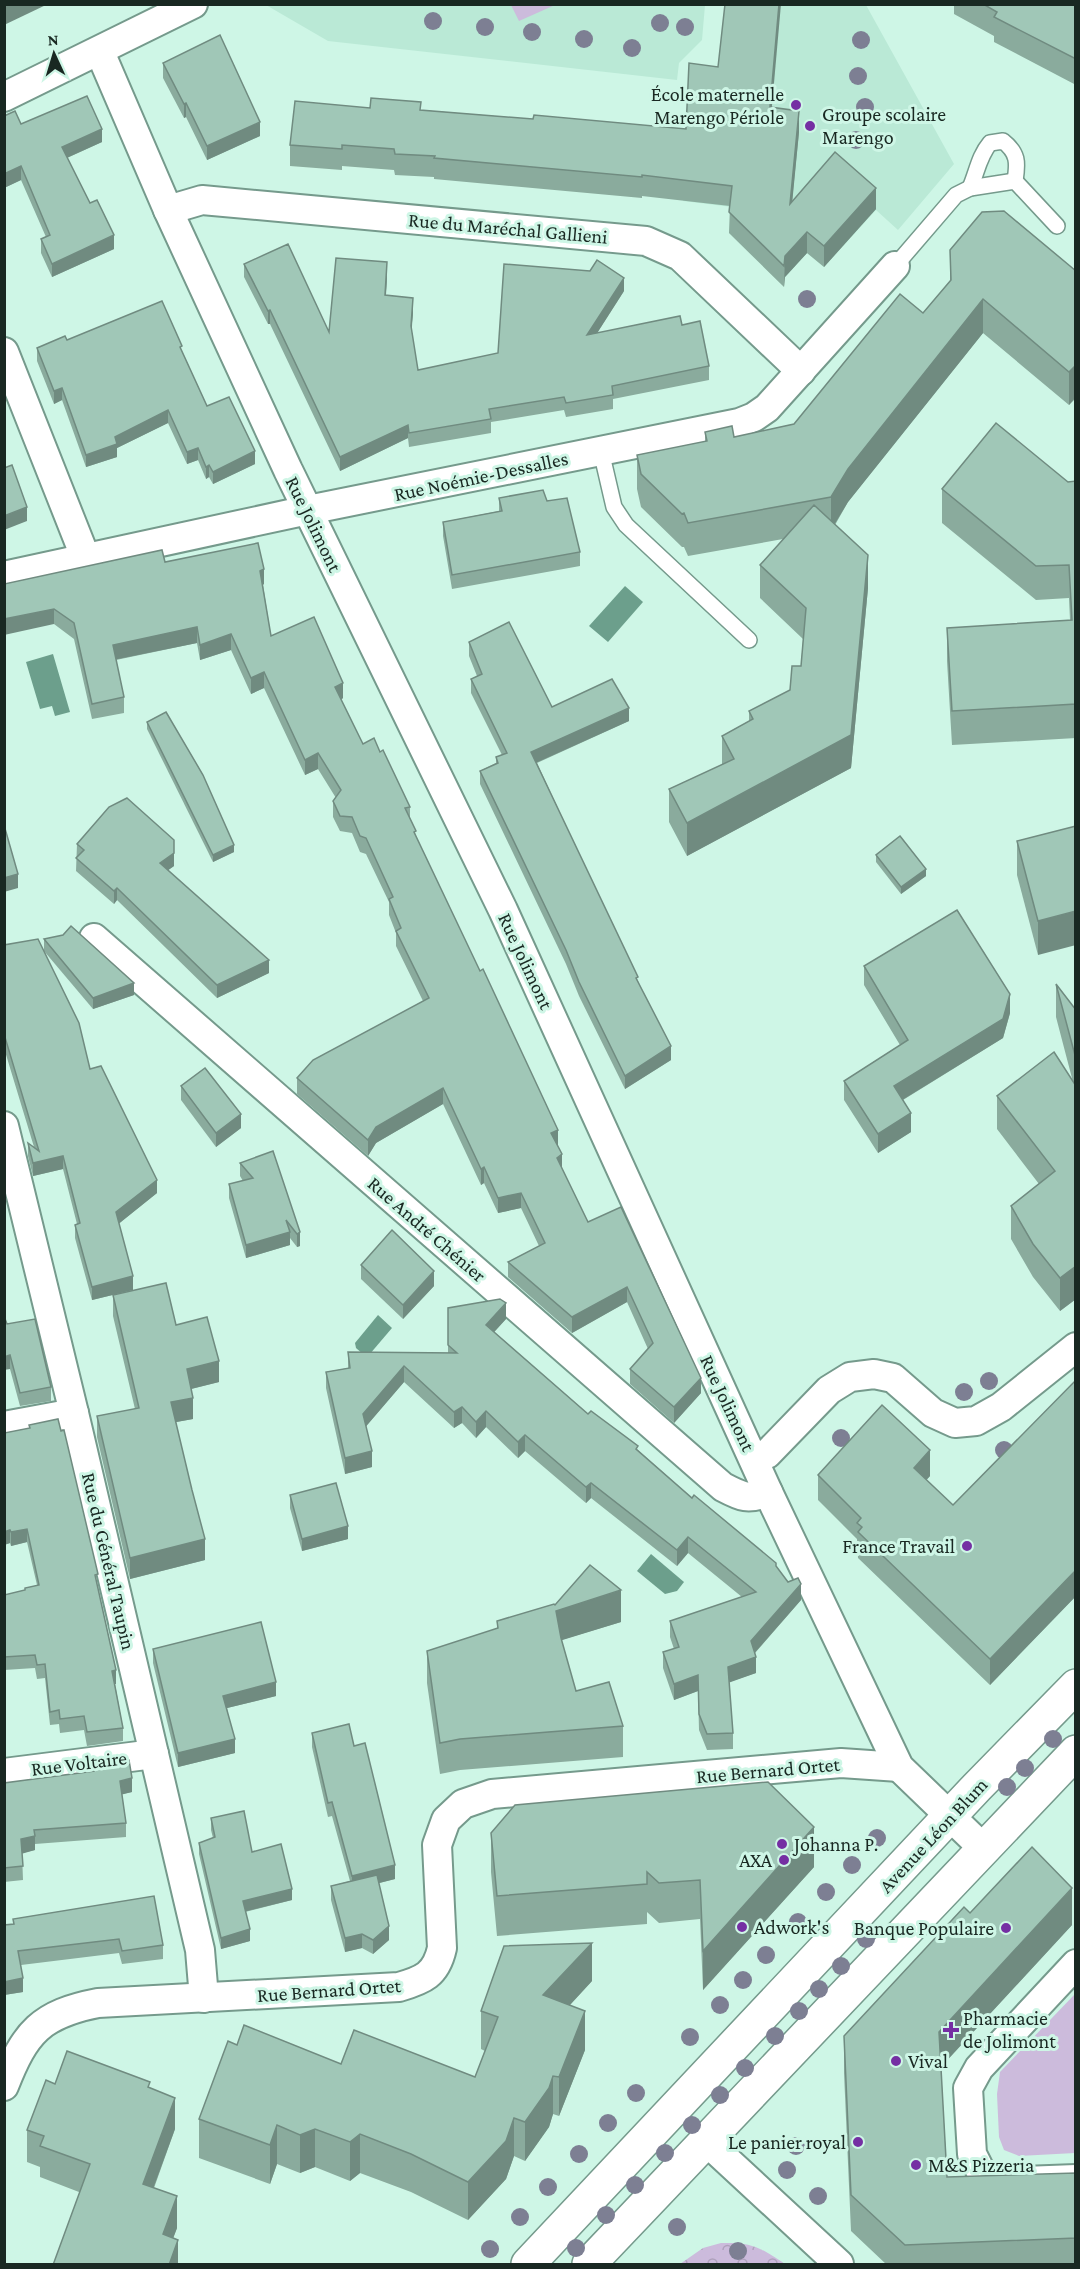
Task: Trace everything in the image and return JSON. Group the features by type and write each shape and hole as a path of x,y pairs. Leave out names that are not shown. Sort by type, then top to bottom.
{"main road":[{"name":"Avenue Léon Blum","path":"528,2265 1076,1686"},
{"path":"589,2265 1076,1752"}],"street":[{"path":"4,97 100,52 192,4"},
{"name":"Rue Jolimont","path":"100,52 168,210 283,459 503,910 768,1492 899,1767 983,1848"},
{"name":"Rue du Maréchal Gallieni","path":"168,210 202,200 646,240 680,256 801,371"},
{"name":"Rue Noémie-Dessalles","path":"4,576 309,510 739,423 754,417 766,408 895,266"},
{"path":"4,352 86,559"},
{"name":"Rue André Chénier","path":"94,938 723,1488 742,1497 755,1497 768,1492"},
{"name":"Rue du Général Taupin","path":"4,1126 200,1950 204,1998"},
{"path":"754,1459 767,1454 829,1390 850,1377 874,1374 893,1378 933,1413 955,1423 976,1421 1001,1407 1076,1347"},
{"path":"4,1426 74,1413"},
{"name":"Rue Voltaire","path":"4,1773 154,1754"},
{"name":"Rue Bernard Ortet","path":"4,2086 12,2065 27,2039 45,2020 71,2008 98,2003 399,1987 419,1982 439,1961 442,1948 437,1845 446,1820 463,1804 492,1794 841,1762 899,1767"},
{"path":"1076,1964 978,2068 969,2088 972,2154 981,2172 994,2181 1076,2179"},
{"path":"706,2140 838,2265"}],"lane":[{"path":"970,188 978,170 981,153 990,143 1003,141 1013,149 1018,162 1016,181 1057,226"},
{"path":"895,266 956,195 970,188 1016,181"},
{"path":"601,451 614,507 626,525 749,640"}],"shaded area":[{"path":"266,5 705,5 702,40 679,63 677,80 328,41"},
{"name":"Groupe scolaire Marengo","path":"728,5 866,5 954,164 898,230 876,210 824,267 807,253 780,283 729,233 732,207 683,201 718,88"},
{"path":"625,586 643,602 608,642 589,626"},
{"path":"53,654 70,712 55,716 52,706 40,709 26,662"},
{"path":"378,1315 392,1328 369,1355 364,1355 356,1348 355,1343"},
{"path":"651,1554 684,1582 677,1591 665,1594 637,1571"}],"green space":[{"path":"511,5 555,5 519,21"},
{"path":"1075,1994 1075,2153 1019,2156 1004,2150 999,2137 997,2094 1000,2072"},
{"path":"721,2243 740,2243 755,2247 785,2264 680,2264 703,2248"}],"building":[{"path":"725,4 779,4 770,107 799,111 790,204 835,152 876,188 824,246 807,232 785,256 784,266 729,212 732,186 642,175 642,177 395,154 394,149 342,145 342,149 290,145 295,101 370,108 371,98 421,102 420,110 533,119 534,115 686,129 689,63 718,67"},
{"path":"983,4 1076,4 1076,59 994,17 997,12"},
{"path":"220,35 260,122 207,146 163,63"},
{"path":"87,96 102,129 62,147 90,203 97,200 114,235 52,264 41,239 50,235 21,166 4,174 4,116 15,111 21,124"},
{"path":"1004,211 1076,271 1076,365 1069,372 983,299 848,469 831,497 688,523 684,513 682,514 641,474 637,455 707,441 705,432 732,426 734,437 794,424 900,294 923,313 951,280 950,250 982,212"},
{"path":"288,244 329,332 336,258 387,262 385,295 413,298 411,326 418,370 498,353 504,264 590,271 597,260 624,278 587,335 680,316 682,325 700,321 709,366 612,386 613,395 566,403 564,397 489,409 491,419 409,433 408,425 340,457 270,310 268,311 244,264"},
{"path":"162,301 207,406 229,397 255,451 213,472 209,465 206,467 198,448 187,452 168,410 115,437 117,444 86,455 62,388 54,391 37,348 65,336 67,340"},
{"path":"996,423 1068,482 1076,481 1076,704 952,711 947,628 1072,620 1069,565 1036,566 942,489"},
{"path":"12,465 27,507 4,516 4,468"},
{"path":"543,490 547,501 567,498 580,552 452,575 443,522 502,511 499,498"},
{"path":"814,505 868,555 851,735 687,823 669,789 734,759 722,736 753,719 749,711 790,690 792,666 801,666 806,608 760,565"},
{"path":"258,543 264,569 260,571 271,636 314,617 343,683 335,687 363,744 374,738 380,752 383,750 410,807 405,808 416,831 414,832 480,971 483,969 558,1130 551,1133 562,1154 557,1158 588,1222 621,1207 701,1378 674,1407 630,1369 653,1343 627,1287 572,1317 508,1262 545,1243 521,1193 498,1198 484,1167 481,1169 443,1088 376,1127 368,1140 297,1078 313,1060 429,998 396,931 401,928 389,899 393,897 366,838 360,836 352,817 340,816 333,801 341,790 318,753 305,760 264,672 251,678 231,634 200,645 197,627 113,645 124,697 92,704 74,623 54,609 4,619 4,584 162,550 165,562"},
{"path":"509,622 552,707 612,679 629,708 531,752 638,977 636,978 671,1046 625,1076 480,771 498,763 496,757 507,753 471,679 482,674 469,642"},
{"path":"166,712 203,775 234,845 213,855 147,722"},
{"path":"127,798 174,840 174,853 160,863 269,960 217,985 117,888 114,891 76,858 84,850 77,844 109,807"},
{"path":"4,825 18,874 4,878"},
{"path":"1076,826 1076,911 1038,921 1017,841"},
{"path":"900,836 926,869 901,887 876,855"},
{"path":"957,910 1010,994 1003,1019 894,1086 911,1113 878,1134 844,1081 908,1040 864,966"},
{"path":"71,926 134,983 93,998 44,939 63,935"},
{"path":"38,939 79,1023 90,1069 101,1066 157,1180 116,1212 133,1276 92,1287 75,1225 80,1223 63,1156 33,1163 28,1143 39,1151 4,1034 4,945"},
{"path":"1056,984 1076,1010 1076,1059"},
{"path":"1054,1052 1076,1086 1076,1266 1060,1278 1033,1244 1011,1206 1055,1171 997,1096"},
{"path":"205,1068 241,1114 216,1133 181,1086"},
{"path":"273,1151 300,1232 297,1234 286,1220 290,1232 246,1245 229,1184 253,1178 240,1163"},
{"path":"392,1230 434,1271 403,1305 361,1265"},
{"path":"166,1283 176,1325 207,1317 219,1361 187,1369 193,1398 171,1402 205,1539 130,1558 97,1416 139,1408 113,1295"},
{"path":"500,1299 506,1303 486,1325 588,1414 591,1411 638,1446 636,1449 692,1498 694,1495 776,1563 788,1582 798,1578 801,1584 751,1641 756,1657 728,1667 733,1733 707,1734 699,1714 698,1675 674,1684 663,1652 679,1647 670,1621 756,1592 688,1537 677,1550 591,1483 586,1487 525,1435 518,1442 486,1411 476,1422 462,1407 454,1412 404,1366 363,1414 372,1451 345,1458 326,1372 350,1368 348,1352 457,1353 448,1345 448,1308"},
{"path":"4,1316 7,1324 35,1319 51,1387 20,1393 10,1355 4,1357"},
{"name":"France Travail","path":"1076,1380 1076,1570 990,1659 858,1532 862,1527 857,1523 861,1518 818,1475 882,1405 930,1450 914,1468 953,1505"},
{"path":"58,1419 61,1431 64,1430 98,1574 95,1575 116,1670 112,1671 123,1728 87,1732 84,1716 60,1719 59,1710 50,1712 45,1664 37,1665 35,1655 4,1657 4,1595 39,1585 27,1529 4,1532 4,1433"},
{"path":"336,1483 348,1526 302,1539 290,1495"},
{"path":"590,1565 621,1590 556,1611 561,1638 576,1691 609,1682 623,1726 460,1739 440,1743 427,1651 498,1628 497,1621 555,1605"},
{"path":"261,1622 276,1682 223,1696 235,1739 178,1753 153,1649"},
{"path":"349,1724 354,1746 365,1743 395,1865 352,1876 332,1802 328,1803 312,1733"},
{"path":"129,1760 132,1778 120,1781 126,1823 34,1830 35,1836 21,1839 23,1866 4,1868 4,1783 94,1771 93,1764"},
{"path":"768,1782 814,1827 703,1951 700,1880 659,1883 647,1872 647,1884 497,1896 491,1833 515,1805"},
{"path":"244,1811 252,1852 281,1844 292,1889 243,1901 250,1929 221,1938 199,1843 215,1837 211,1818"},
{"path":"1032,1847 1072,1888 939,2032 947,2177 1076,2173 1076,2238 905,2245 851,2195 844,2036 964,1907 970,1913"},
{"path":"377,1875 389,1926 373,1940 362,1934 345,1938 331,1886"},
{"path":"154,1896 163,1945 122,1951 119,1939 18,1951 23,1978 4,1982 4,1925 14,1924 13,1919"},
{"path":"592,1943 543,1995 585,2011 559,2077 553,2076 549,2088 525,2122 514,2118 506,2141 468,2182 411,2154 360,2134 350,2142 315,2129 300,2135 277,2125 270,2145 199,2119 228,2041 237,2045 244,2025 341,2064 354,2030 475,2077 498,2017 481,2011 504,1946"},
{"path":"67,2051 150,2082 148,2087 175,2098 143,2184 177,2196 163,2234 178,2240 169,2265 53,2265 90,2164 40,2146 44,2136 27,2130 46,2080 55,2084"}],"place":[{"name":"École maternelle Marengo Périole","path":"796,105"},
{"name":"Groupe scolaire Marengo","path":"810,126"},
{"name":"France Travail","path":"967,1546"},
{"name":"Johanna P.","path":"782,1844"},
{"name":"AXA","path":"784,1860"},
{"name":"Adwork's","path":"742,1927"},
{"name":"Banque Populaire","path":"1006,1928"},
{"name":"Pharmacie de Jolimont","path":"951,2030"},
{"name":"Vival","path":"896,2061"},
{"name":"Le panier royal","path":"858,2142"},
{"name":"M&S Pizzeria","path":"916,2165"}]}
